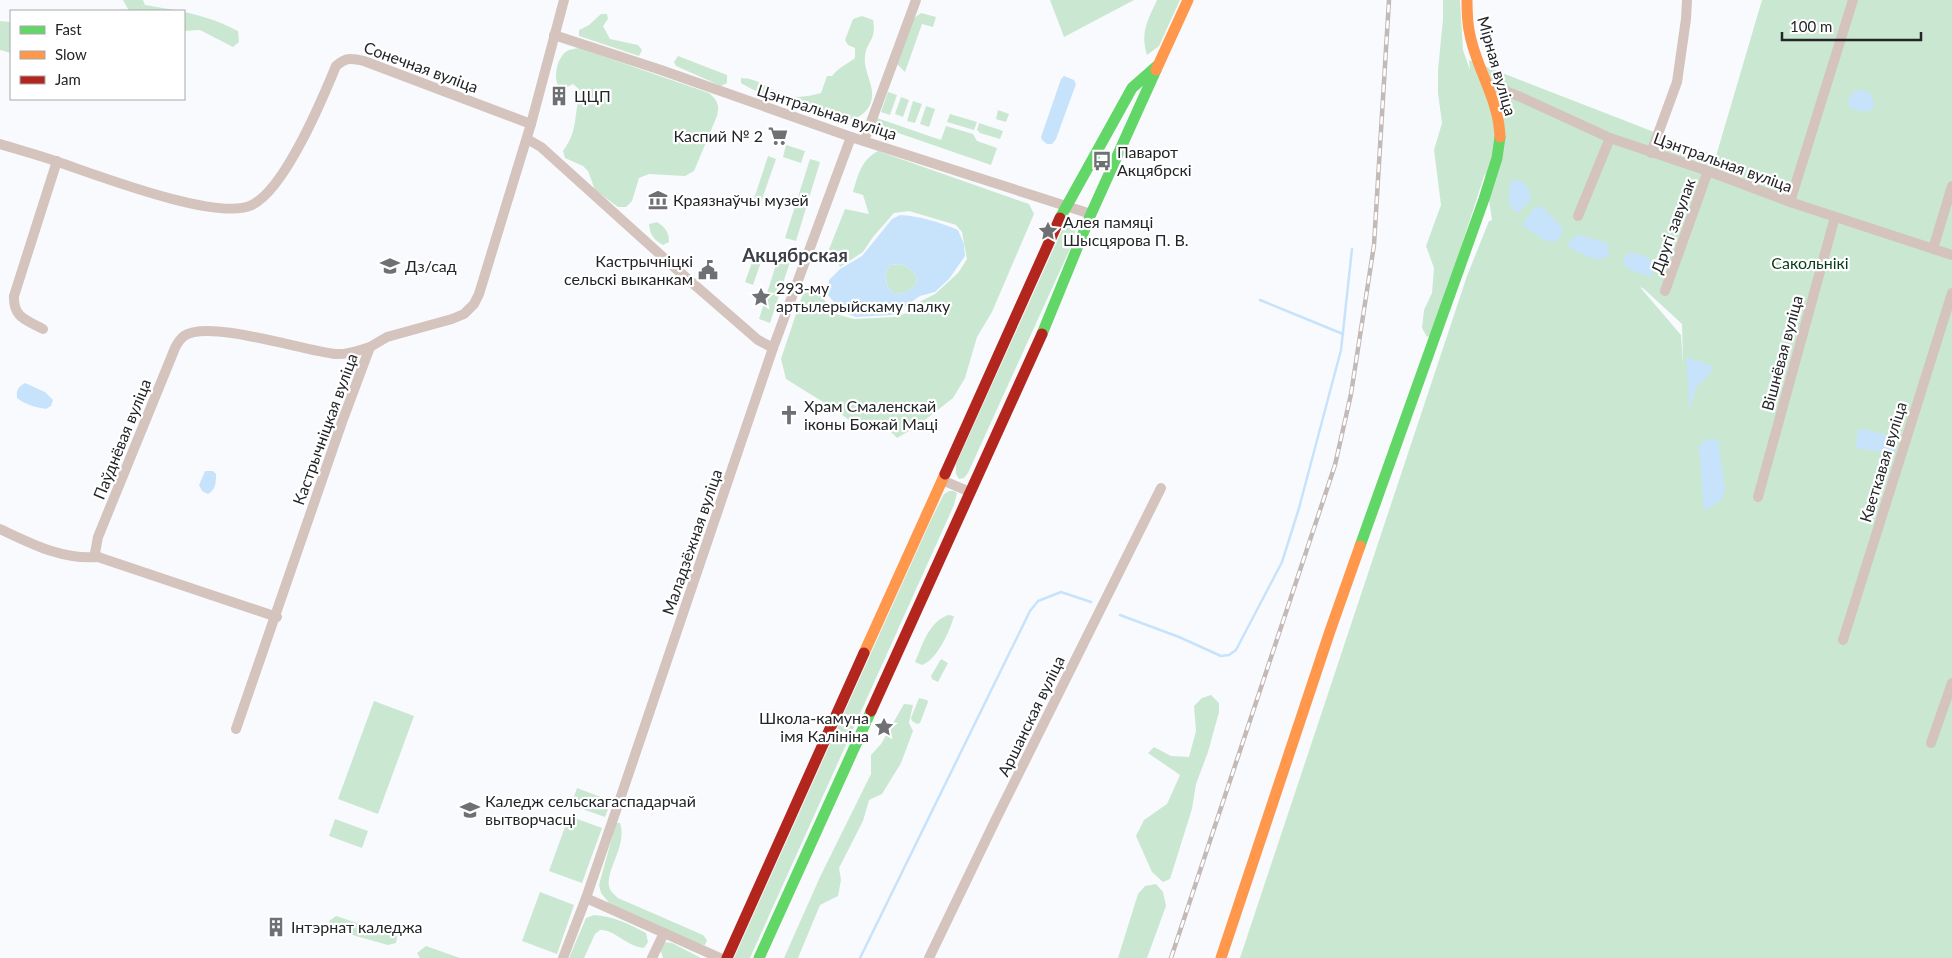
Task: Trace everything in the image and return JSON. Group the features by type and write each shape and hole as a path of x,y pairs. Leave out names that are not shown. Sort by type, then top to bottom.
{"street":[{"name":"Кастрычніцкая вуліца","path":"236,730 342,422 370,347 387,337 452,320 464,314 474,304 479,294 527,139 564,0"},
{"path":"864,141 916,0"},
{"path":"760,958 1039,342 1091,214 1188,0"},
{"name":"Мірная вуліца","path":"1221,958 1330,631 1484,199 1500,144 1498,117 1489,84 1476,60 1465,13 1467,0"},
{"path":"1651,153 1677,82 1687,0"},
{"path":"1790,202 1853,0"},
{"name":"Цэнтральная вуліца","path":"554,35 851,137 1091,214"},
{"name":"Сонечная вуліца","path":"0,144 57,161 143,191 230,209 244,208 253,204 263,197 273,185 310,126 336,66 343,60 351,58 531,124"},
{"path":"727,958 1065,207 1132,88 1157,66"},
{"name":"Цэнтральная вуліца","path":"1489,84 1610,138 1708,171 1790,202 1952,255"},
{"name":"Маладзёжная вуліца","path":"563,958 586,898 773,348 851,137"},
{"path":"1578,216 1610,138"},
{"path":"527,139 541,147 758,340 773,348"},
{"path":"43,330 19,315 13,308 14,296 57,161"},
{"name":"Другі завулак","path":"1665,291 1708,171"},
{"path":"1933,249 1952,186"},
{"name":"Вішнёвая вуліца","path":"1758,497 1835,216"},
{"name":"Кветкавая вуліца","path":"1843,640 1952,293"},
{"name":"Паўднёвая вуліца","path":"98,557 95,553 98,537 175,348 184,336 197,332 230,333 338,354 346,354 370,347"},
{"path":"942,480 970,492"},
{"name":"Аршанская вуліца","path":"929,958 1161,488"},
{"path":"0,529 50,551 69,556 98,557 276,617"},
{"path":"1931,743 1952,683"},
{"path":"586,898 720,958"},
{"path":"652,958 664,933"}],"green space":[{"path":"123,0 143,0 145,5 174,10 128,10"},
{"path":"1050,0 1134,0 1064,37"},
{"path":"1157,0 1180,0 1159,46 1147,55 1144,40 1146,26"},
{"name":"Сакольнікі","path":"1443,0 1460,0 1463,50 1470,70 1469,60 1716,156 1762,0 1952,0 1952,958 1240,958 1467,276 1489,221 1492,220 1485,173 1433,334 1427,337 1422,328 1424,310 1432,293 1434,268 1426,246 1441,205 1434,150 1442,123 1438,93 1438,70","holes":["1640,287 1682,324 1683,364 1681,335"]},
{"path":"185,12 204,17 238,31 239,42 233,47 200,30 185,31"},
{"path":"921,13 936,17 933,27 922,24 905,72 897,64 914,18"},
{"path":"601,14 607,14 608,19 603,26 610,39 638,45 642,50 639,56 579,36 579,30 589,25"},
{"path":"862,16 873,20 874,32 865,56 872,90 871,102 864,113 859,116 847,120 835,118 817,106 789,104 741,83 741,78 753,80 780,93 794,97 821,93 827,76 832,76 855,58 855,48 848,45 845,40 853,19"},
{"path":"0,21 10,22 10,53 0,50"},
{"path":"579,48 709,93 716,100 718,106 717,116 694,171 685,176 649,174 639,178 632,201 626,207 618,207 595,190 588,171 583,166 565,158 563,151 574,129 581,91 573,84 561,90 558,86 556,70 563,54 569,50"},
{"path":"678,56 727,75 727,83 721,86 676,66 674,62"},
{"path":"888,92 897,95 890,115 881,112"},
{"path":"901,97 909,100 903,117 895,114"},
{"path":"913,101 922,104 915,123 907,121"},
{"path":"926,106 935,109 929,127 920,124"},
{"path":"998,110 1009,114 1006,122 996,119"},
{"path":"950,114 977,122 974,130 947,122"},
{"path":"877,118 941,140 946,126 973,134 977,141 997,148 991,165 875,125"},
{"path":"979,123 1003,131 1000,139 980,133 977,130"},
{"path":"786,145 805,151 801,163 783,157"},
{"path":"878,151 1029,204 1034,214 992,312 977,337 965,378 953,398 916,427 897,438 880,421 858,427 836,410 786,379 781,359 805,287 813,286 836,314 854,319 894,317 907,313 915,304 935,294 958,273 967,259 962,232 956,225 909,211 894,213 873,237 863,252 840,267 837,260 832,264 824,262 845,209 869,214 863,195 853,192 864,163"},
{"path":"768,156 776,159 759,208 752,205"},
{"path":"810,159 820,162 796,241 785,238"},
{"path":"1067,219 1074,223 1076,227 1074,240 968,473 964,478 959,479 956,474 956,464"},
{"path":"657,222 668,235 669,242 663,245 655,239 650,231 649,224"},
{"path":"756,251 764,253 753,285 745,282"},
{"path":"778,258 790,262 770,323 759,319"},
{"path":"902,264 911,270 917,280 913,288 900,294 895,294 888,288 885,275 890,265"},
{"path":"949,491 957,493 954,505 750,958 734,958 930,522 944,494"},
{"path":"948,615 954,616 938,651 928,662 922,665 915,662 931,629"},
{"path":"941,659 948,663 938,682 932,679 931,676"},
{"path":"1211,695 1219,703 1219,712 1208,752 1196,784 1192,809 1170,879 1163,882 1152,872 1136,836 1144,820 1167,804 1180,775 1148,753 1154,747 1171,756 1189,757 1196,731 1194,706 1202,698"},
{"path":"919,698 928,702 920,723 917,724 911,718"},
{"path":"374,701 414,716 378,814 338,799"},
{"path":"904,704 913,705 909,723 913,731 901,763 882,794 869,800 863,821 839,868 841,880 838,896 820,905 798,958 784,958 820,877 871,774 871,755 881,744"},
{"path":"577,788 611,801 605,817 571,805"},
{"path":"569,816 602,828 582,883 549,871"},
{"path":"335,819 368,831 362,848 329,836"},
{"path":"616,823 620,823 622,832 619,850 610,875 611,891 618,898 703,935 707,940 705,945 698,944 610,904 601,893 599,885"},
{"path":"1156,884 1163,892 1166,906 1147,958 1118,958 1138,894 1145,886"},
{"path":"540,892 574,905 557,954 522,941"},
{"path":"594,915 614,919 646,933 648,942 644,948 638,947 610,932 600,930 595,934 584,958 569,958 586,918"},
{"path":"336,916 397,936 396,943 388,945 331,929 329,921"},
{"path":"663,942 672,943 701,958 663,958 660,948"},
{"path":"426,946 460,958 420,958 417,953"}],"water":[{"path":"1064,76 1074,80 1076,84 1056,139 1052,144 1047,144 1041,137 1061,79"},
{"path":"1857,90 1869,92 1873,99 1873,108 1861,111 1850,108 1848,102 1852,93"},
{"path":"1515,180 1522,182 1527,187 1531,200 1519,212 1514,211 1509,202 1510,183"},
{"path":"1541,206 1562,227 1563,232 1556,242 1544,240 1522,225 1535,207"},
{"path":"900,215 915,217 937,222 958,230 964,244 965,256 949,279 935,292 920,296 893,315 856,317 842,312 828,295 829,280 840,269 862,256 892,219","holes":["902,264 911,270 917,280 913,288 900,294 895,294 888,288 885,275 890,265"]},
{"path":"1580,235 1607,243 1609,255 1605,258 1594,259 1567,246 1574,236"},
{"path":"1629,252 1651,260 1655,266 1651,277 1630,270 1623,264 1624,258"},
{"path":"1686,357 1714,367 1696,387 1690,410"},
{"path":"25,383 45,392 53,400 51,406 46,409 27,404 17,398 18,389"},
{"path":"1859,428 1898,438 1894,454 1855,448"},
{"path":"1707,439 1718,440 1725,489 1721,500 1704,511 1699,446"},
{"path":"205,471 213,471 216,474 214,488 208,494 202,491 199,485"}],"waterway":[{"path":"1120,615 1179,637 1221,656 1229,655 1236,650 1282,562 1299,508 1341,350 1352,249"},
{"path":"1260,300 1343,334"},
{"path":"860,958 1030,611 1038,601 1061,592 1091,602"}],"railway":[{"path":"1171,958 1335,465 1351,394 1374,245 1389,0"}],"traffic: fast":[{"path":"1060,218 1132,88 1157,66"},
{"path":"1042,334 1091,214 1156,70"},
{"path":"1360,546 1484,199 1497,158 1500,137"},
{"path":"759,958 871,711"}],"traffic: slow":[{"path":"1156,70 1188,0"},
{"path":"1467,0 1468,22 1473,48 1496,110 1500,137"},
{"path":"864,653 945,474"},
{"path":"1221,958 1360,546"}],"traffic: jam":[{"path":"945,474 1060,218"},
{"path":"871,711 1042,334"},
{"path":"727,958 864,653"}],"place":[{"name":"ЦЦП","path":"559,96"},
{"name":"Каспий № 2","path":"778,136"},
{"name":"Паварот Акцябрскі","path":"1102,161"},
{"name":"Краязнаўчы музей","path":"658,200"},
{"name":"Алея памяці Шысцярова П. В.","path":"1048,231"},
{"name":"Дз/сад","path":"390,266"},
{"name":"Кастрычніцкі сельскі выканкам","path":"708,270"},
{"name":"293-му артылерыйскаму палку","path":"761,297"},
{"name":"Храм Смаленскай іконы Божай Маці","path":"789,415"},
{"name":"Школа-камуна імя Калініна","path":"884,727"},
{"name":"Каледж сельскагаспадарчай вытворчасці","path":"470,810"},
{"name":"Інтэрнат каледжа","path":"276,927"}],"district":[{"name":"Акцябрская","path":"795,255"}]}
